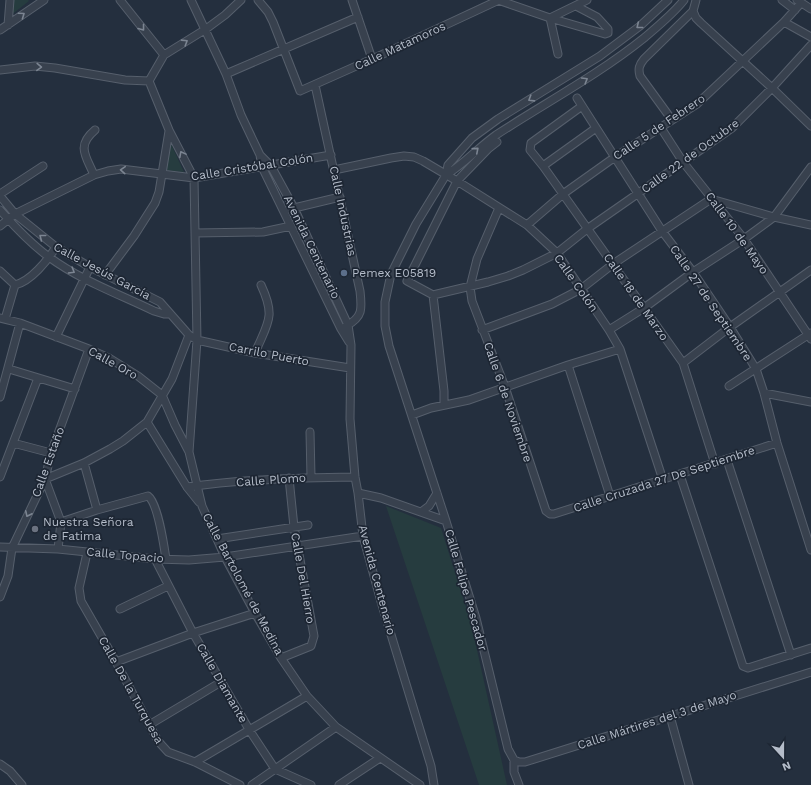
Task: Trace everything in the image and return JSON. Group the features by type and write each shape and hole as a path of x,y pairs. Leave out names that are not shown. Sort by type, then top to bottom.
{"street":[{"path":"8,26 10,0"},
{"path":"0,30 8,26 44,0"},
{"path":"120,0 164,56"},
{"name":"Avenida Centenario","path":"191,0 226,74 241,115 260,155 262,167 312,266 334,315 351,345"},
{"path":"149,81 164,56 206,29 241,0"},
{"path":"258,0 268,12 284,50"},
{"path":"352,0 372,59"},
{"path":"498,0 550,18 605,34 608,33 608,29 597,17 576,6"},
{"name":"Calle Matamoros","path":"284,50 300,91 372,59 485,3 498,0"},
{"path":"550,18 587,0"},
{"path":"446,521 389,346 384,326 385,302 391,274 416,224 446,175 448,165 472,138 498,119 600,56 640,26 668,0"},
{"path":"446,175 456,169 496,135 626,53 656,28 684,0"},
{"path":"672,120 640,76 638,70 644,59 693,11 696,0"},
{"path":"782,0 795,10"},
{"path":"799,2 811,9"},
{"name":"Calle 5 de Febrero","path":"527,225 563,194 697,104 784,22 795,10 799,2"},
{"path":"693,11 701,24 741,62 772,88 811,126"},
{"path":"226,74 358,17"},
{"path":"550,18 558,54"},
{"path":"784,22 811,37"},
{"name":"Calle 22 de Octubre","path":"434,295 470,287 508,276 557,253 587,229 732,128 772,88 811,45"},
{"path":"0,70 35,66 125,80 149,81"},
{"path":"149,81 169,130 194,178"},
{"name":"Calle Industrias","path":"315,85 340,196 362,306 359,316 341,329"},
{"name":"Calle 27 de Septiembre","path":"577,98 662,231 693,272 756,369 777,443 809,535 811,550"},
{"name":"Calle 18 de Marzo","path":"582,106 530,143 530,150 543,166 683,363 715,464"},
{"path":"543,166 596,128"},
{"name":"Calle 10 de Mayo","path":"661,128 683,162 744,239 810,336"},
{"path":"94,175 84,154 84,143 95,130"},
{"path":"105,275 134,236 155,203 159,192 169,130"},
{"path":"444,405 434,295 407,281 457,181 488,149 497,142"},
{"name":"Calle Cristóbal Colón","path":"0,226 15,214 94,175 108,171 121,169 194,178 271,166 331,154"},
{"name":"Avenida Centenario","path":"260,155 271,166 294,208 348,325 351,345 350,419 355,476 363,536 431,766 434,785"},
{"name":"Calle Colón","path":"334,170 391,158 404,156 414,157 457,181 527,225 557,253 609,330 620,349 664,480"},
{"path":"0,195 43,166"},
{"path":"609,330 644,308 693,272 744,239 774,217 811,167"},
{"name":"Calle Bartolomé de Medina","path":"194,178 197,340 189,452 202,506 216,539 255,613 281,658 307,696 336,726 420,785"},
{"name":"Calle Jesús García","path":"0,195 15,214 56,248 105,275 160,302 189,335"},
{"path":"284,211 340,196"},
{"path":"482,330 552,304 581,289 612,264 711,199 774,217 811,225"},
{"path":"470,287 477,259 499,208"},
{"name":"Calle Jesús García","path":"0,210 25,237 50,258 84,278 154,311 169,314"},
{"path":"195,233 263,232 291,226"},
{"path":"15,285 26,281 50,258 56,248"},
{"path":"312,266 320,263"},
{"path":"56,337 90,267"},
{"path":"683,363 730,327 811,270"},
{"path":"0,271 15,285"},
{"path":"3,318 15,285"},
{"path":"255,353 270,314 268,300 261,285"},
{"path":"122,295 127,286"},
{"name":"Calle 6 de Noviembre","path":"470,287 472,301 505,387 544,507 550,514"},
{"path":"334,315 342,311"},
{"name":"Calle Oro","path":"3,318 89,349 121,365 138,376 162,395 175,426 189,452"},
{"path":"0,397 9,369 20,323"},
{"path":"58,549 61,522 45,479 84,463 123,441 147,422 176,369 189,335"},
{"name":"Carrilo Puerto","path":"189,335 197,340 255,353 350,368"},
{"path":"730,386 810,336"},
{"name":"Calle Estaño","path":"0,597 8,576 12,548 45,479 51,453 89,349"},
{"path":"412,415 444,405 469,400 568,365 620,349"},
{"path":"568,365 610,496"},
{"path":"9,369 75,389"},
{"path":"0,477 38,378"},
{"path":"764,393 811,402"},
{"path":"147,422 187,487 202,506"},
{"path":"310,432 311,477"},
{"path":"13,442 51,453"},
{"name":"Calle Cruzada 27 De Septiembre","path":"550,514 664,480 777,443"},
{"path":"727,460 791,655"},
{"path":"84,463 97,510"},
{"path":"680,474 744,666 748,668 811,648"},
{"name":"Calle Plomo","path":"187,487 289,478 355,476"},
{"name":"Calle Del Hierro","path":"281,658 311,646 314,636 294,527 289,478"},
{"name":"Calle Felipe Pescador","path":"358,493 381,498 446,521 476,618 508,749 514,760"},
{"path":"421,512 429,506 437,493"},
{"path":"61,522 145,496 150,498 152,502 163,536 166,559"},
{"path":"216,539 308,525"},
{"name":"Calle Topacio","path":"0,547 58,549 155,559 189,560 225,557 363,536"},
{"name":"Calle De la Turquesa","path":"87,553 78,588 81,601 116,662 148,725 158,741 168,752 195,762 240,785"},
{"name":"Calle Diamante","path":"155,559 193,633 221,682 250,731 275,768"},
{"path":"120,609 168,586"},
{"path":"116,662 193,633 255,613"},
{"name":"Calle Mártires del 3 de Mayo","path":"514,760 525,762 811,672"},
{"path":"148,725 221,682"},
{"path":"195,762 250,731 307,696"},
{"path":"670,716 689,785"},
{"path":"252,785 336,726"},
{"path":"339,785 380,758"},
{"path":"514,760 514,772 519,785"},
{"path":"0,764 10,771 22,785"},
{"path":"275,768 311,785"}],"green space":[{"path":"13,0 29,1 10,16"},
{"path":"171,144 184,172 164,170"},
{"path":"386,506 441,528 471,623 507,785 479,785"}],"place":[{"name":"Pemex E05819","path":"344,273"},
{"name":"Nuestra Señora de Fatima","path":"35,529"}]}
